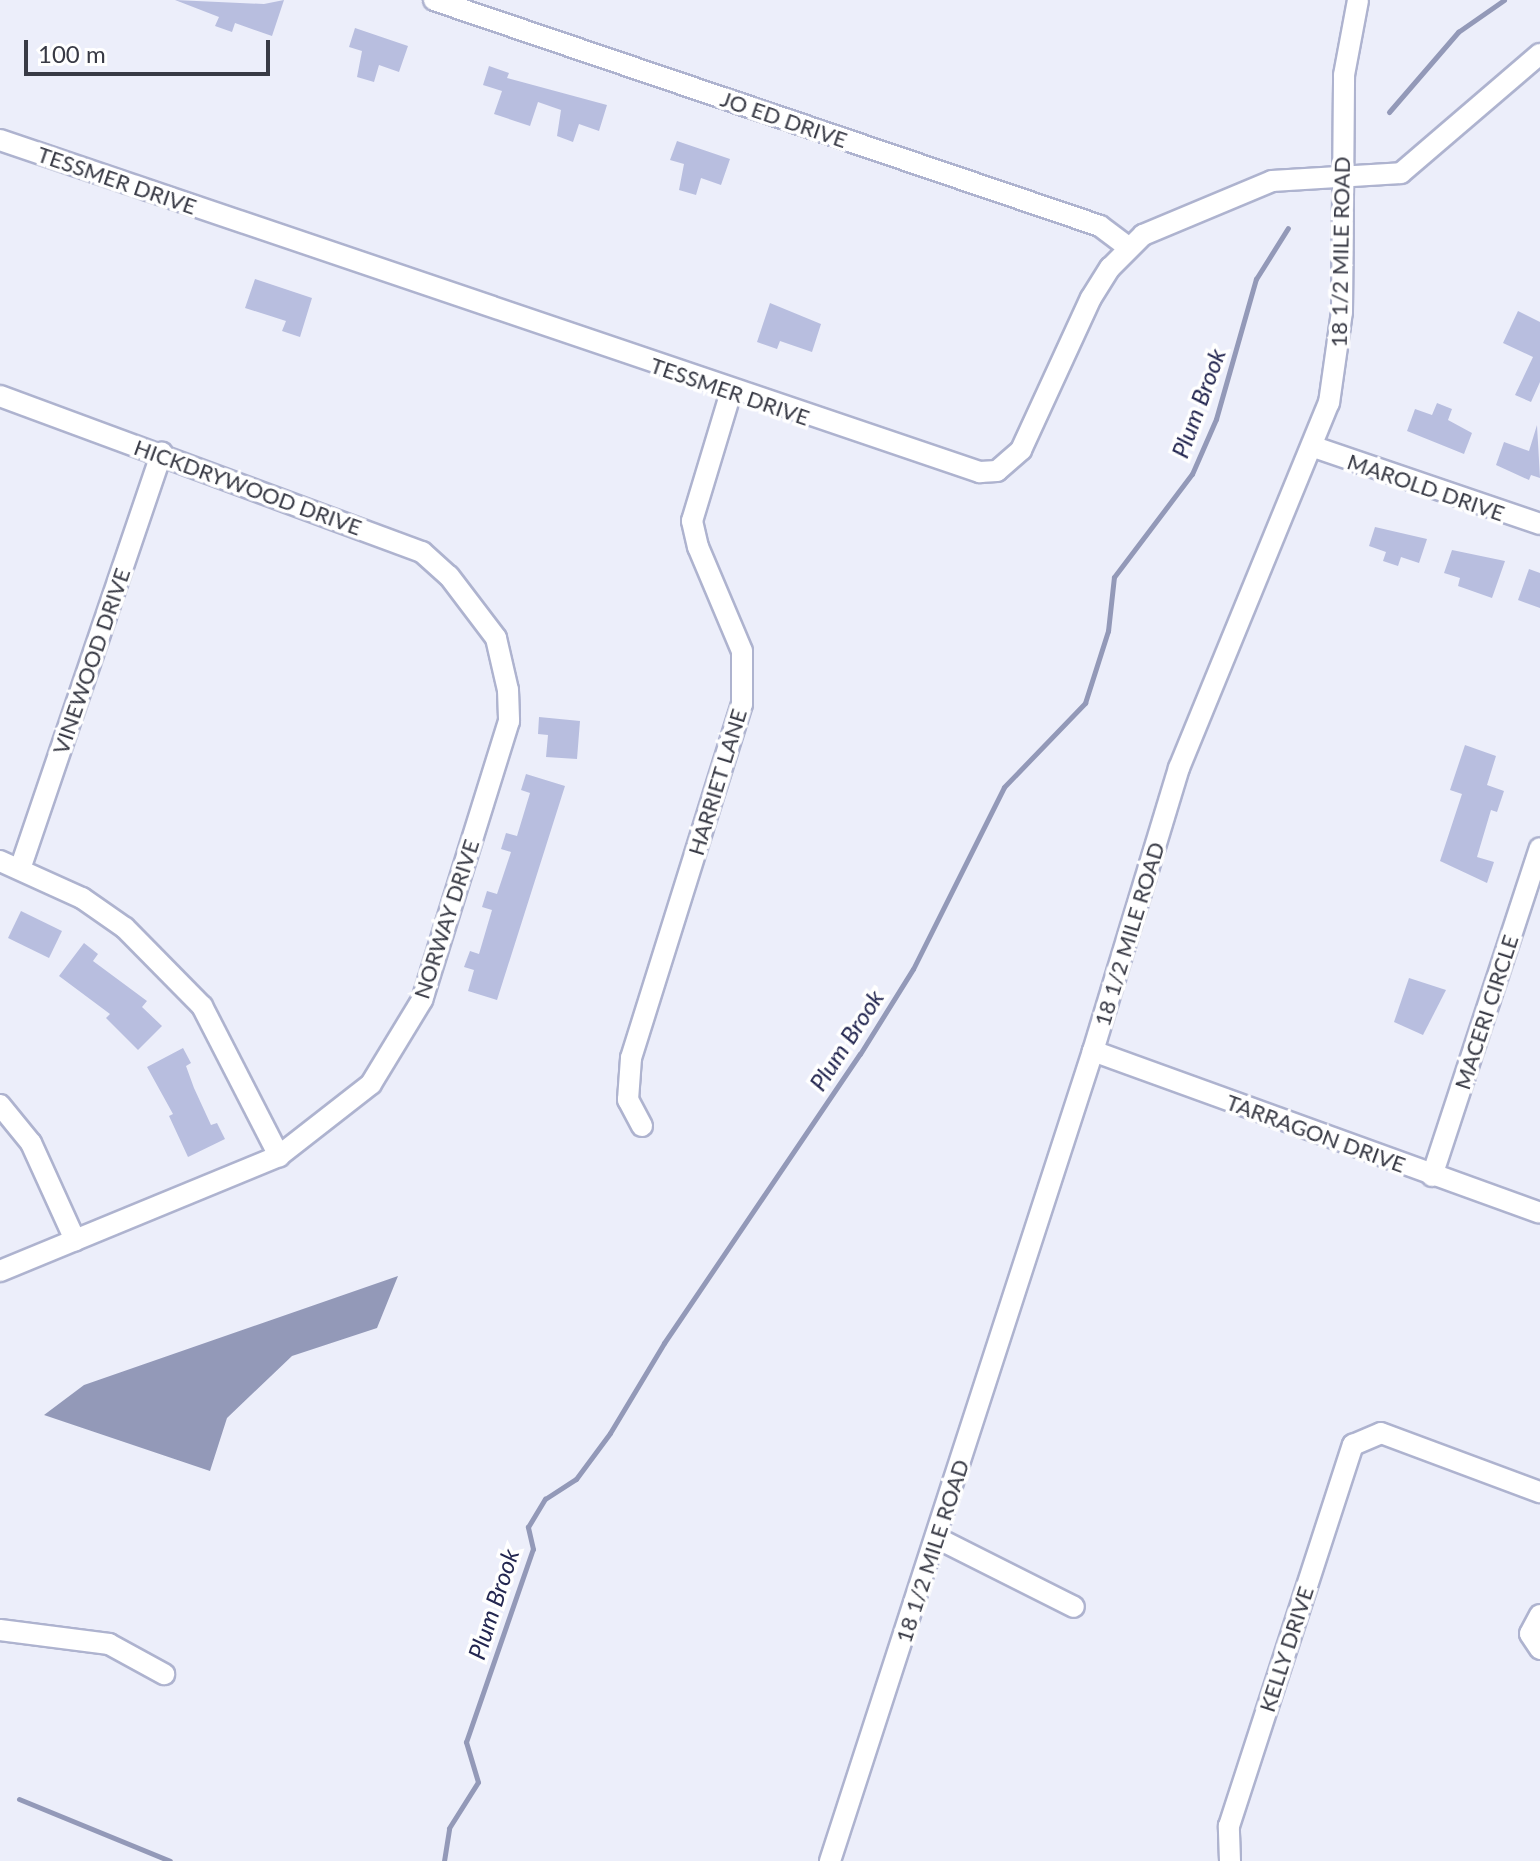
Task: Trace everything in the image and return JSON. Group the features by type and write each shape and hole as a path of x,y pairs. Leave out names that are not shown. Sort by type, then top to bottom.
{"street":[{"name":"JO ED DRIVE","path":"434,0 1100,226 1128,247"},
{"name":"18 1/2 MILE ROAD","path":"830,1861 1093,1051 1179,768 1236,620 1314,447 1340,343 1344,75 1358,0"},
{"name":"TESSMER DRIVE","path":"0,140 731,392 962,468 997,471 1021,450 1091,298 1128,247 1143,235 1249,188 1287,179 1382,178 1411,168 1516,70 1540,54"},
{"name":"HARRIET LANE","path":"642,1126 628,1100 631,1058 742,704 742,651 698,547 692,521 731,392"},
{"name":"HICKDRYWOOD DRIVE","path":"0,396 162,453 422,552 475,608"},
{"name":"MAROLD DRIVE","path":"1314,447 1540,524"},
{"name":"VINEWOOD DRIVE","path":"20,869 162,453"},
{"name":"NORWAY DRIVE","path":"0,1271 279,1156 371,1084 422,1000 509,721 508,690 496,638 475,608"},
{"name":"MACERI CIRCLE","path":"1432,1176 1540,848"},
{"path":"0,861 82,898 125,928 202,1006 279,1156"},
{"name":"TARRAGON DRIVE","path":"1093,1051 1540,1213"},
{"path":"0,1105 31,1143 75,1240"},
{"name":"KELLY DRIVE","path":"1229,1859 1229,1826 1353,1445 1381,1433 1540,1492"},
{"path":"937,1538 1074,1607"},
{"path":"1540,1615 1530,1634 1540,1649"},
{"path":"0,1630 109,1644 164,1674"}],"water":[{"path":"398,1276 377,1328 292,1356 227,1418 210,1471 44,1415 84,1385"}],"building":[{"path":"175,0 264,4 284,0 272,36 235,23 232,32 215,26 219,17"},
{"path":"355,28 408,46 399,72 379,65 374,82 357,77 362,51 349,47"},
{"path":"489,66 509,73 507,78 607,105 599,131 579,124 573,142 557,136 561,110 538,102 530,126 494,114 502,91 483,85"},
{"path":"677,141 730,159 721,185 701,178 696,195 679,190 684,164 670,160"},
{"path":"255,279 312,298 300,337 282,331 286,321 245,308"},
{"path":"770,303 821,324 812,352 780,341 777,349 757,342"},
{"path":"1518,311 1540,322 1540,382 1531,402 1515,395 1533,357 1503,343"},
{"path":"1437,403 1452,409 1448,420 1472,433 1464,454 1407,431 1415,409 1432,415"},
{"path":"1537,425 1540,478 1531,475 1529,480 1496,465 1504,442 1529,451"},
{"path":"1375,527 1427,539 1419,563 1401,557 1398,566 1383,561 1386,552 1369,546"},
{"path":"1452,550 1505,561 1492,598 1458,586 1460,578 1444,573"},
{"path":"1529,569 1540,573 1540,608 1518,600"},
{"path":"539,717 580,721 577,759 546,757 548,735 538,734"},
{"path":"1465,745 1496,756 1487,785 1504,791 1497,812 1491,810 1477,857 1494,862 1487,883 1440,861 1462,794 1450,790"},
{"path":"526,774 565,786 497,1000 468,991 474,970 464,967 470,951 479,954 492,910 482,907 487,891 497,894 511,852 501,849 506,833 517,836 530,793 521,790"},
{"path":"21,911 62,931 49,958 8,938"},
{"path":"84,943 98,954 93,961 147,1001 142,1007 162,1026 138,1050 106,1018 110,1014 59,976"},
{"path":"1409,978 1446,990 1423,1035 1394,1022"},
{"path":"183,1048 191,1063 186,1066 194,1088 211,1125 217,1123 225,1139 188,1157 169,1116 173,1114 147,1067"}],"waterway":[{"name":"Plum Brook","path":"1389,112 1458,32 1504,0"},
{"name":"Plum Brook","path":"444,1861 449,1828 478,1782 466,1742 533,1549 528,1527 545,1499 576,1479 610,1433 664,1343 860,1054 913,969 1004,787 1085,703 1108,631 1114,577 1192,474 1216,419 1256,279 1288,228"},
{"path":"19,1799 170,1861"}]}
